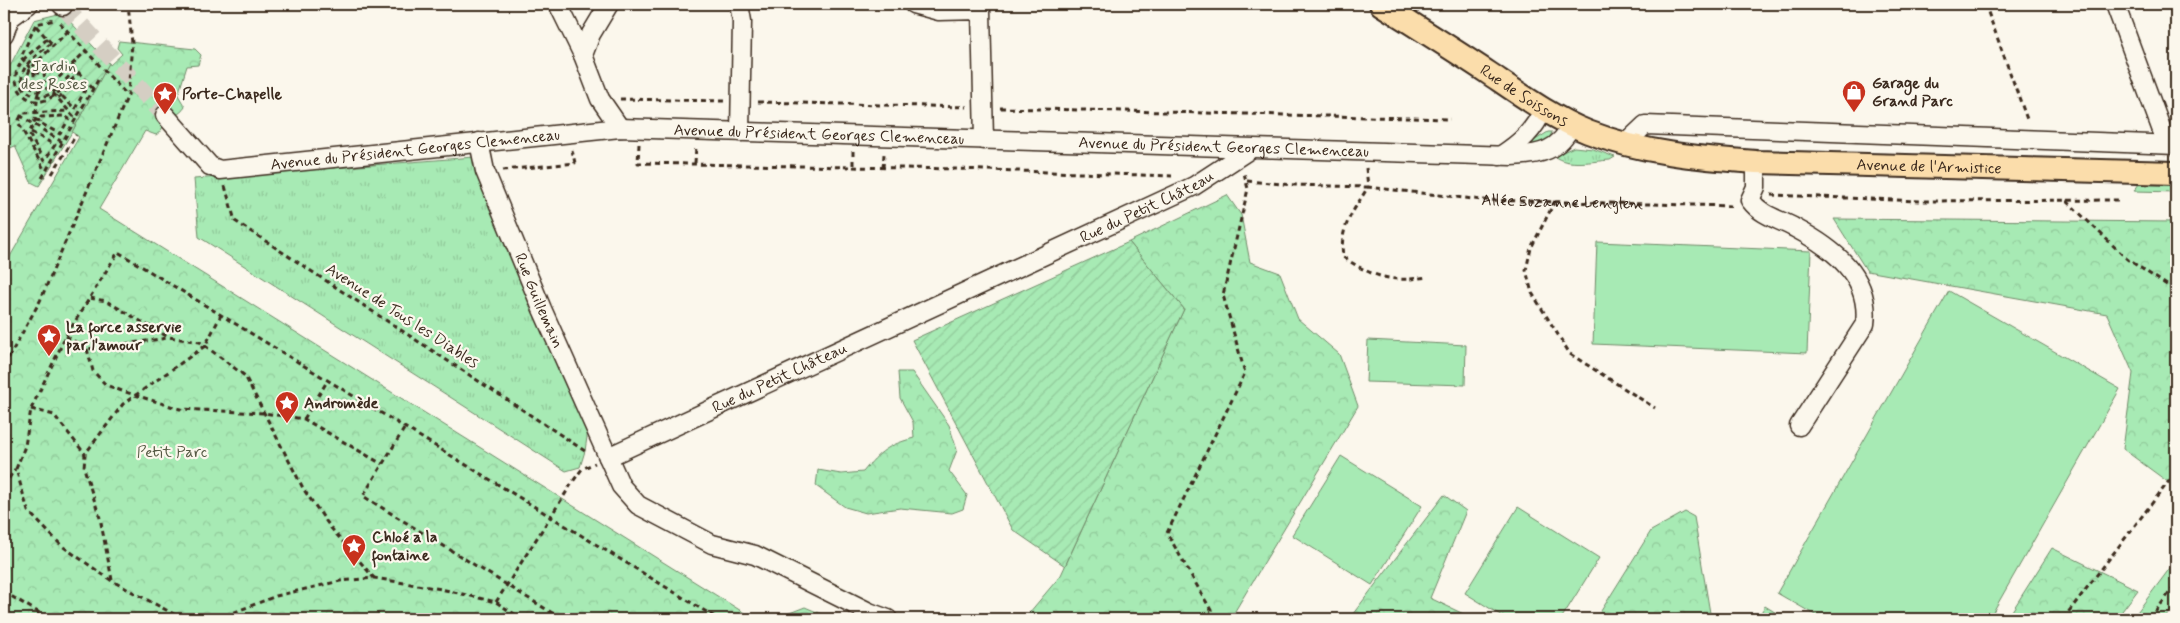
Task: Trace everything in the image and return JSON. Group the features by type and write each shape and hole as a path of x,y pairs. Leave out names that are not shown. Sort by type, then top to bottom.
{"main road":[{"name":"Rue de Soissons","path":"1381,4 1572,124 1625,144 1651,151 1682,155"},
{"name":"Avenue de l'Armistice","path":"1682,155 1756,162 2176,174"}],"street":[{"path":"4,34 10,18 29,4"},
{"path":"558,4 583,55 600,99 620,128"},
{"path":"583,55 591,34 609,4"},
{"path":"739,4 742,22 740,132"},
{"path":"913,4 939,11 981,10 984,140"},
{"path":"1625,144 1645,125 2172,144 2115,4"},
{"path":"1499,156 1527,136 1537,124 1544,108"},
{"path":"164,115 210,166 220,170"},
{"name":"Avenue du Président Georges Clemenceau","path":"220,170 479,142 569,135 620,128 984,140 1242,154 1365,152 1499,156 1534,155 1550,151 1566,137 1572,124"},
{"name":"Rue Guillemain","path":"479,142 484,171 542,309 605,451"},
{"name":"Rue du Petit Château","path":"605,451 1194,186 1242,154"},
{"path":"1756,162 1756,186 1752,198 1759,212 1795,228 1831,250 1857,277 1867,307 1865,324 1799,426"},
{"path":"605,451 621,486 638,505 712,544 755,555 869,612 888,619"}],"path":[{"path":"4,366 40,300 128,95 132,42 128,4"},
{"path":"1984,4 2034,139"},
{"path":"39,84 33,79 34,73 21,57 36,26 57,20 128,95"},
{"path":"36,26 52,44"},
{"path":"68,31 29,67 26,80 28,85 38,91 48,88 86,52"},
{"path":"47,39 24,61 17,71 16,84 21,94 37,99 48,99 55,95 77,72"},
{"path":"72,65 93,89"},
{"path":"29,67 23,67 21,74 23,88 37,99"},
{"path":"34,73 44,73 46,78 44,83"},
{"path":"42,178 98,80"},
{"path":"55,95 62,95 77,82 86,90 75,109 62,95"},
{"path":"44,83 76,119"},
{"path":"39,84 44,83"},
{"path":"30,131 55,145 44,161 29,134 30,131 32,125 35,120 39,84"},
{"path":"600,99 1450,119"},
{"path":"45,172 18,122 22,114 69,111"},
{"path":"21,116 32,125 62,142"},
{"path":"35,120 41,121 40,123 60,134 69,119 65,116 41,118 41,121"},
{"path":"640,129 638,163 957,169 1174,176"},
{"path":"25,135 30,131"},
{"path":"52,174 76,135"},
{"path":"484,171 576,163 569,135"},
{"path":"1365,152 1368,187 1347,221 1341,239 1343,257 1367,273 1403,281 1427,277"},
{"path":"1216,619 1167,533 1246,373 1223,295 1247,197 1247,181 1243,169 1242,154"},
{"name":"Avenue de Tous les Diables","path":"220,170 235,221 585,452 605,451"},
{"name":"Allée Suzanne Lenglen","path":"1247,181 1295,185 1368,187 1482,200 1738,206 1752,198 1920,201 2120,200"},
{"path":"2067,200 2126,259 2176,291"},
{"path":"1555,201 1531,248 1526,270 1532,293 1570,354 1655,408"},
{"path":"4,486 16,469 25,446 31,409 66,336 118,252 328,380 404,429 718,619"},
{"path":"90,298 106,301 168,338"},
{"path":"112,581 100,518 84,468 85,454 123,404 205,346 221,315"},
{"path":"66,336 87,349 168,338 200,342 245,376 304,490 331,528 374,578"},
{"path":"87,349 93,371 106,385 180,409 263,413 304,419 382,464"},
{"path":"304,419 328,380"},
{"path":"31,409 54,415 85,454"},
{"path":"404,429 363,496 562,619"},
{"path":"496,602 549,516 574,480 582,469 605,451"},
{"path":"16,469 28,511 62,546 112,581 183,619"},
{"path":"2063,619 2176,472"},
{"path":"217,619 276,596 340,581 374,578 441,589 496,602 522,619"},
{"path":"2150,619 2176,584"},
{"path":"4,592 50,619"}],"green space":[{"name":"Jardin des Roses","path":"62,13 109,63 72,132 39,186 31,182 15,146 10,148 8,143 5,133 5,118 8,106 4,105 4,77 34,20"},
{"name":"Petit Parc","path":"119,41 195,49 201,55 198,65 187,66 178,95 185,107 166,122 156,135 145,131 99,209 754,619 4,619 4,300 9,291 4,288 4,267 79,137 72,132 109,63 110,65 122,54 117,48"},
{"path":"1548,132 1552,132 1549,140 1516,152"},
{"path":"1574,147 1593,149 1615,157 1610,160 1573,162 1554,156"},
{"path":"474,157 588,430 585,451 580,467 566,471 199,237 194,179"},
{"path":"2139,184 2176,185 2176,192 2134,191"},
{"path":"1227,195 1241,215 1250,262 1280,273 1298,319 1339,354 1358,406 1232,616 1236,619 1024,619 1061,575 1184,309 1129,242"},
{"path":"1834,219 2176,222 2176,488 2123,449 2133,373 2107,314 1867,271"},
{"path":"1129,242 1184,309 1065,566 1013,530 912,340"},
{"path":"1597,242 1811,251 1807,353 1593,344"},
{"path":"1949,291 2120,389 1989,619 1822,619 1777,593"},
{"path":"1368,340 1466,345 1465,385 1366,382"},
{"path":"898,372 912,372 949,425 957,450 949,471 967,495 963,509 952,513 900,508 866,513 845,507 816,486 818,470 841,474 863,472 874,459 891,446 914,438 913,422 900,398"},
{"path":"1341,456 1422,506 1372,585 1292,535"},
{"path":"1444,495 1466,511 1430,598 1474,619 1349,619"},
{"path":"1518,507 1599,558 1561,619 1507,619 1465,593"},
{"path":"1685,512 1694,517 1711,619 1596,619 1651,531"},
{"path":"2052,548 2138,590 2116,619 2007,619"},
{"path":"2176,560 2176,605 2164,619 2132,619"},
{"path":"1765,606 1786,619 1757,619"},
{"path":"805,607 833,619 791,619 787,614"}],"tunnel":[{"path":"63,6 165,115"}],"place":[{"name":"Garage du Grand Parc","path":"1854,113"},
{"name":"Porte-Chapelle","path":"165,115"},
{"name":"La force asservie par l'amour","path":"49,357"},
{"name":"Andromède","path":"287,424"},
{"name":"Chloé a la fontaine","path":"354,567"}]}
